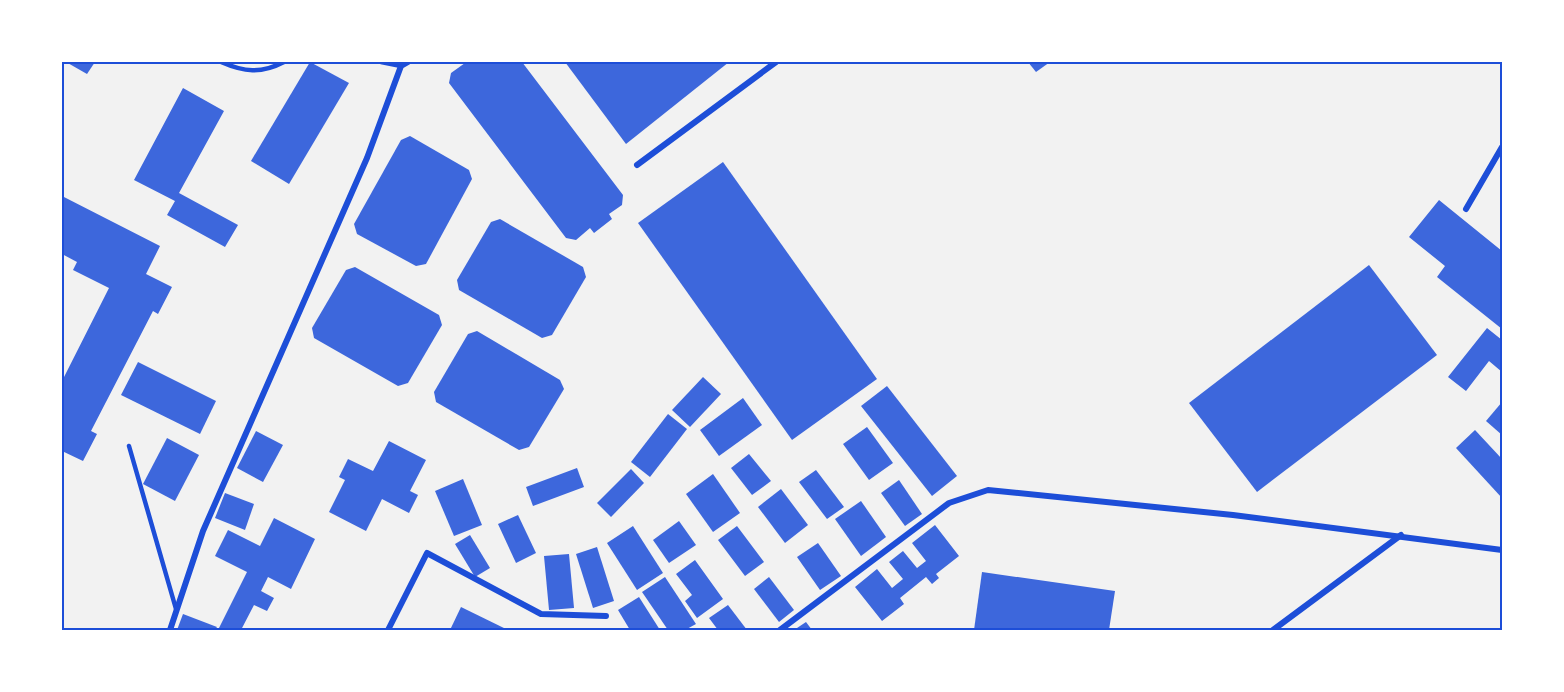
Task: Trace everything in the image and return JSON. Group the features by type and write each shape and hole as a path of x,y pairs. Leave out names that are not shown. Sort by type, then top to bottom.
{"street":[{"path":"170,630 203,531 367,158 400,64 408,62"},
{"path":"637,165 776,62"},
{"path":"1466,209 1503,147"},
{"path":"780,630 949,503 988,490 1401,535 1503,550"},
{"path":"1273,630 1401,535"},
{"path":"388,630 427,553 541,614 606,616"}],"lane":[{"path":"221,62 240,70 268,70 284,62"},
{"path":"381,62 400,64"},
{"path":"129,446 177,612"}],"building":[{"path":"66,62 95,62 87,74"},
{"path":"310,62 349,83 289,184 251,161"},
{"path":"464,62 522,62 623,195 622,205 609,214 612,219 594,233 590,228 576,240 566,238 449,83 451,73"},
{"path":"565,62 729,62 626,144"},
{"path":"1028,62 1050,62 1036,72"},
{"path":"183,88 224,111 179,193 238,225 225,247 167,215 175,201 134,180"},
{"path":"410,136 469,170 472,179 426,264 416,266 357,234 354,224 401,140"},
{"path":"723,162 877,379 792,440 638,223"},
{"path":"62,196 160,246 146,274 172,287 158,314 153,311 91,431 97,434 83,461 62,451 62,381 109,288 73,270 77,262 62,254"},
{"path":"1439,200 1502,251 1502,329 1437,277 1445,266 1409,237"},
{"path":"500,219 583,267 586,277 552,335 542,338 459,290 457,280 491,222"},
{"path":"1369,265 1437,355 1257,492 1189,403"},
{"path":"355,267 439,315 442,325 408,383 398,386 314,338 312,328 346,270"},
{"path":"1487,328 1502,340 1502,372 1489,361 1466,391 1448,377"},
{"path":"477,331 560,380 564,389 529,447 519,450 436,402 434,392 468,334"},
{"path":"138,362 216,401 200,434 121,395"},
{"path":"703,377 721,394 690,427 672,410"},
{"path":"887,386 957,476 932,496 861,406"},
{"path":"743,398 762,425 719,456 700,430"},
{"path":"1502,402 1502,435 1486,421"},
{"path":"668,414 687,429 650,477 631,462"},
{"path":"867,427 893,463 869,480 843,444"},
{"path":"1475,430 1502,459 1502,498 1456,448"},
{"path":"256,431 283,445 263,482 237,468"},
{"path":"167,438 199,455 175,501 143,484"},
{"path":"389,441 426,460 410,491 418,495 409,513 382,499 366,531 329,512 345,480 339,477 348,459 373,471"},
{"path":"749,454 771,481 752,495 731,468"},
{"path":"577,468 584,487 533,506 526,487"},
{"path":"631,469 644,483 611,517 597,503"},
{"path":"816,470 844,507 827,519 799,482"},
{"path":"713,474 740,513 713,532 686,494"},
{"path":"463,479 482,525 454,536 435,491"},
{"path":"899,480 922,514 905,526 881,493"},
{"path":"781,489 808,525 785,543 758,507"},
{"path":"225,493 254,504 245,530 215,518"},
{"path":"861,501 886,537 861,556 835,519"},
{"path":"518,515 536,553 516,563 498,524"},
{"path":"274,518 315,539 291,589 268,577 261,591 274,598 267,611 254,605 241,630 218,630 247,572 215,556 228,530 260,546"},
{"path":"679,521 696,545 669,563 653,540"},
{"path":"935,525 959,556 936,574 939,578 932,584 926,577 900,598 904,604 882,621 855,587 877,569 892,588 903,579 889,562 903,551 917,568 926,561 912,543"},
{"path":"633,526 663,573 637,590 607,543"},
{"path":"737,526 764,562 745,576 718,540"},
{"path":"470,535 490,568 475,577 455,544"},
{"path":"818,543 841,576 820,590 797,557"},
{"path":"597,547 614,601 593,608 576,554"},
{"path":"569,554 574,608 549,610 544,556"},
{"path":"695,560 723,599 697,618 685,601 692,595 676,574"},
{"path":"982,572 1115,591 1109,630 974,630"},
{"path":"665,577 696,624 685,630 668,630 642,592"},
{"path":"769,577 794,610 779,622 754,589"},
{"path":"639,597 660,630 630,630 618,610"},
{"path":"728,605 747,630 718,630 709,618"},
{"path":"461,607 508,630 450,630"},
{"path":"183,614 217,627 215,630 177,630"},
{"path":"806,622 812,630 794,630"}]}
